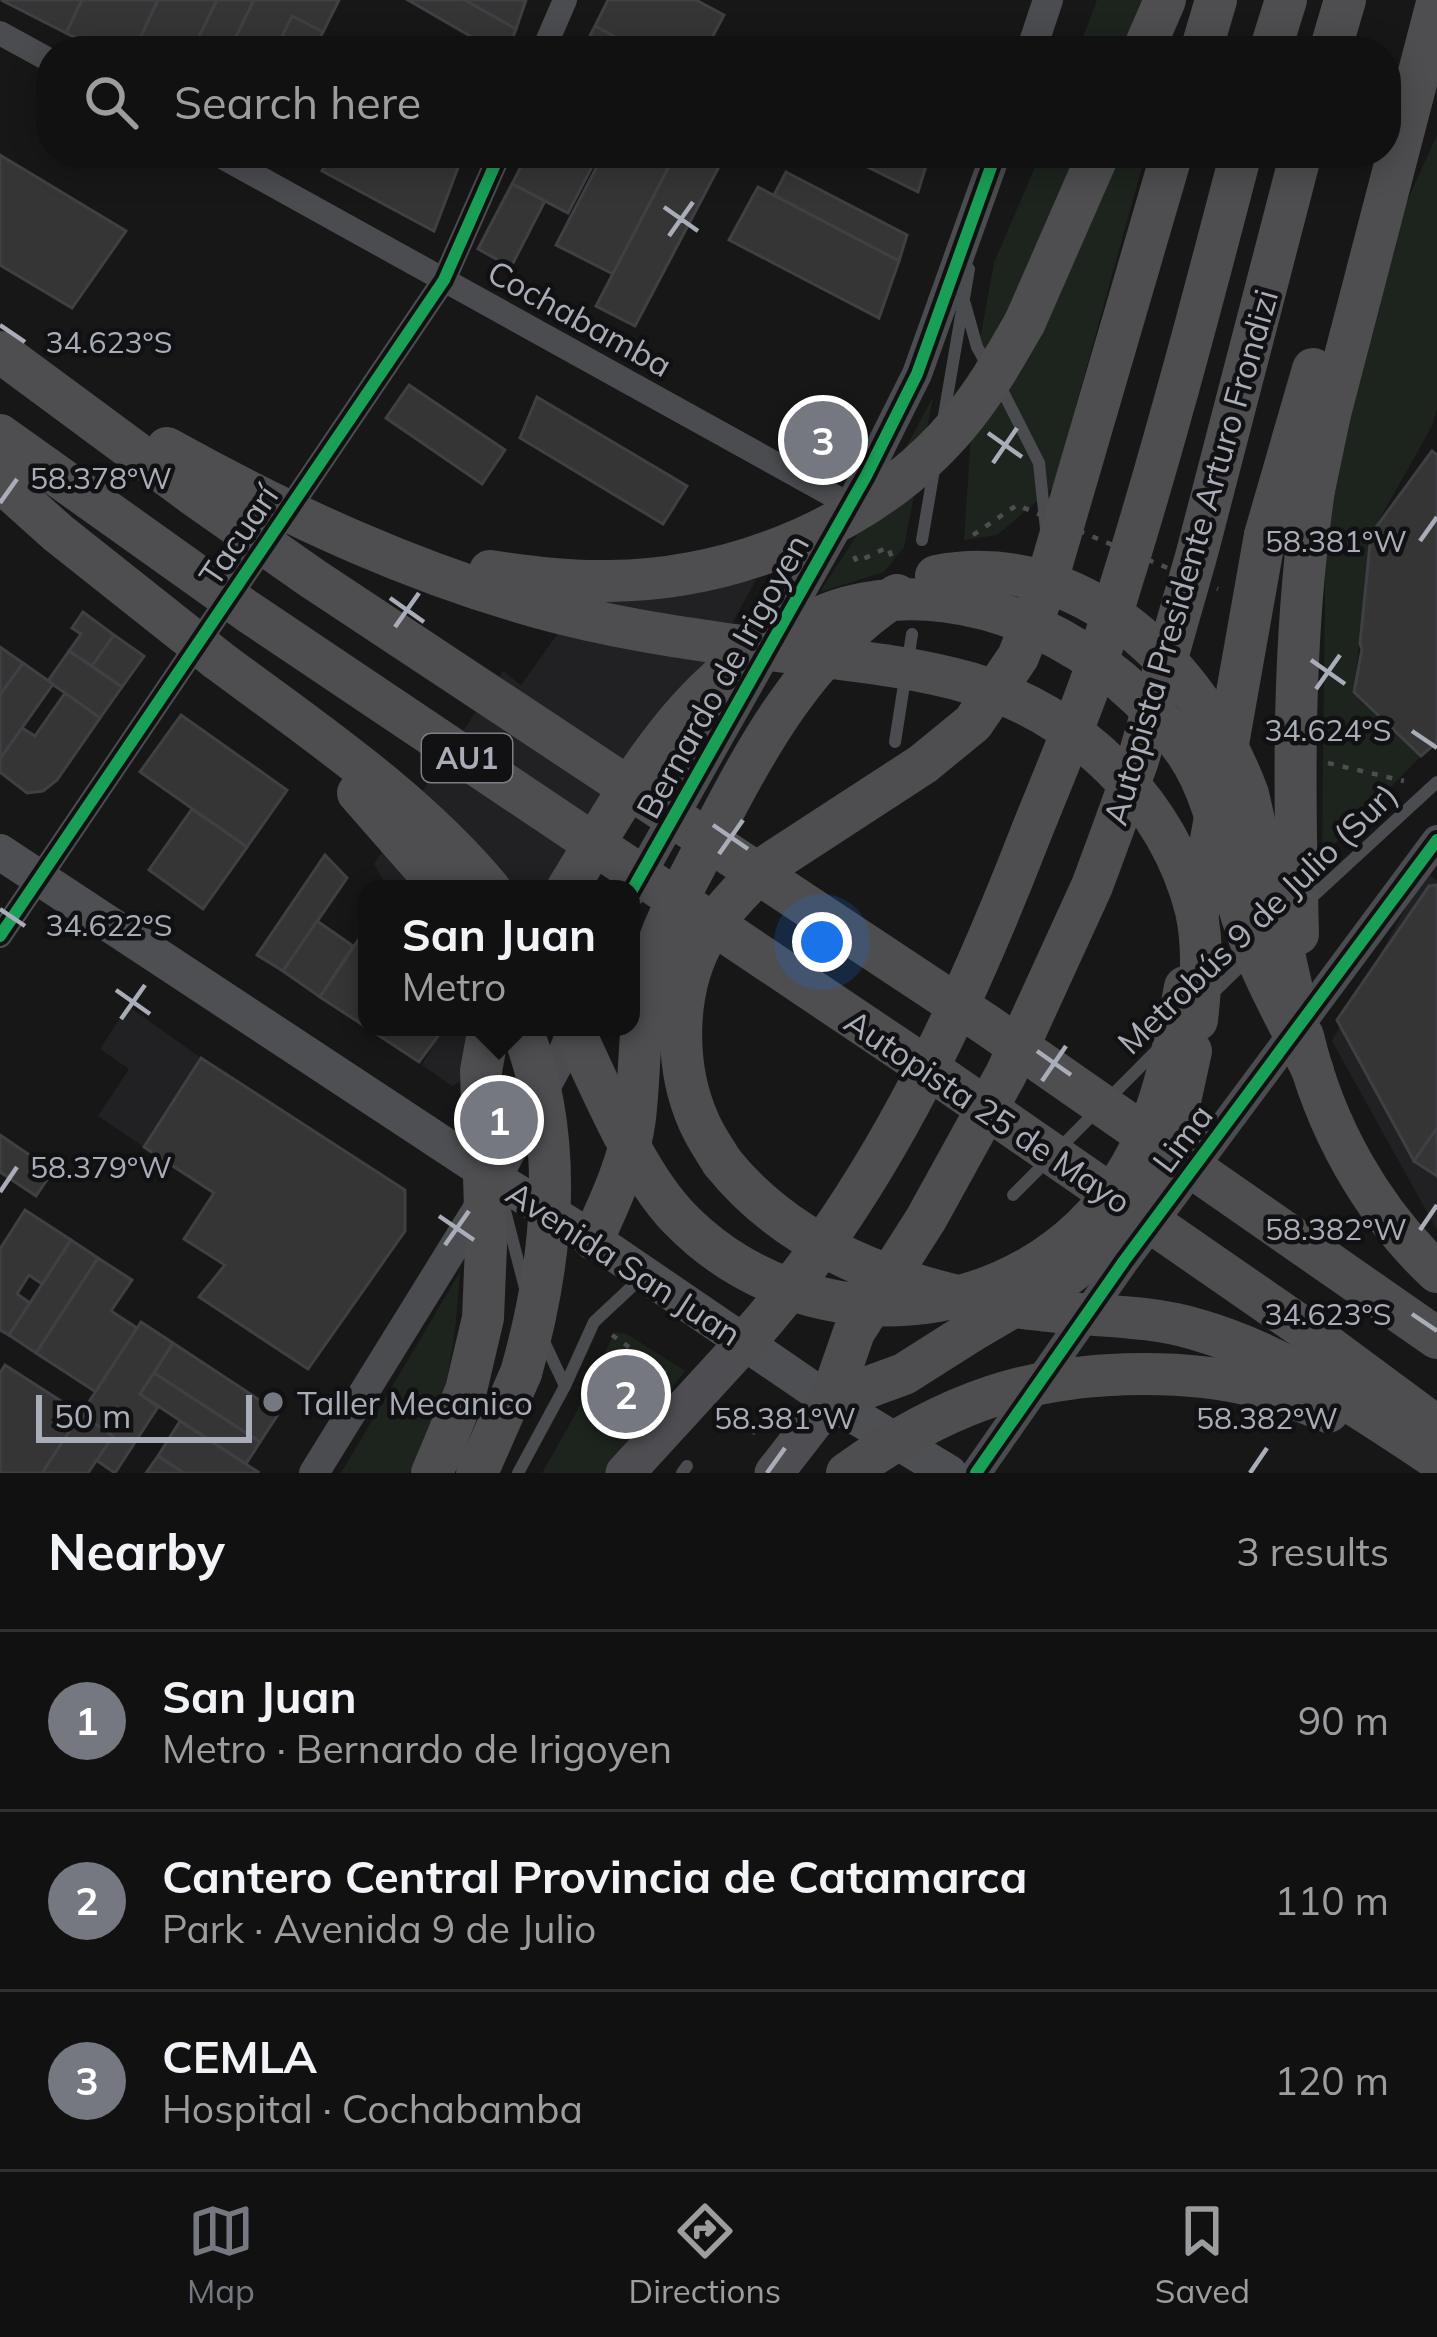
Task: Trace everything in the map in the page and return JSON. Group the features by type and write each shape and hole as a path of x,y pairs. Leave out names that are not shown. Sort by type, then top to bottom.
{"highway":[{"path":"1149,36 1165,0"},
{"path":"1205,36 1216,0"},
{"path":"1275,36 1286,0"},
{"path":"1334,36 1345,0"},
{"path":"1401,49 1414,0"},
{"path":"1401,140 1437,3"},
{"path":"1365,276 1437,106"},
{"path":"376,551 505,574 611,582 662,578 763,554 856,511 916,466 959,423 987,386 1025,322 1092,168"},
{"path":"1168,168 1044,591 1018,657 973,723 923,764 768,865 707,934 698,950 682,1020 691,1100 722,1162 745,1187 800,1232 832,1251 939,1291 1010,1306 1155,1319 1223,1337 1301,1373 1437,1459"},
{"name":"Autopista Presidente Arturo Frondizi","path":"745,1342 786,1297 854,1196 947,1035 990,937 1092,677 1167,435 1237,168"},
{"name":"Autopista Presidente Arturo Frondizi","path":"830,1401 854,1332 926,1219 1006,1074 1092,886 1150,718 1297,168"},
{"path":"577,1036 621,1128 675,1215 716,1249 761,1276 808,1295 858,1306 904,1306 982,1291 1035,1266 1086,1224 1115,1190 1139,1150 1164,1088 1265,535 1369,168"},
{"path":"1300,1025 1295,746 1300,606 1314,490 1330,414 1393,168"},
{"path":"0,352 243,490 376,551 572,616 683,638 871,663 1004,694 1043,715 1105,760 1138,795 1166,837 1196,913 1201,974 1197,1020 1175,1124 1156,1169 1139,1199 1093,1256 904,1374 830,1401 781,1464"},
{"name":"Autopista 25 de Mayo","path":"0,352 312,578 987,1025 1437,1338"},
{"name":"Autopista 25 de Mayo","path":"0,435 247,611 1112,1195 1437,1427"},
{"path":"0,481 58,533 386,786 482,880"},
{"path":"593,1239 613,1193 634,1122 642,1008 652,962 678,899 750,761 800,685 869,614 916,583 929,558 961,571 1011,573 1070,591 1107,611 1144,640 1191,689 1212,718 1248,794 1313,1071"},
{"path":"573,880 678,719 718,679 808,622 845,608 929,601 984,608 1043,630 1114,675 1150,710 1198,772 1214,810 1250,942 1344,1146 1380,1209 1437,1272"},
{"path":"218,659 360,795 434,880"},
{"path":"432,1473 466,1390 483,1318 481,1071 487,1036"},
{"path":"477,1473 521,1373 541,1298 552,1202 544,1105 524,1036"},
{"path":"1042,1290 1124,1261"},
{"path":"626,1473 745,1342"},
{"path":"847,1473 918,1428 988,1397 1034,1384 1104,1376 1190,1378 1260,1388 1437,1459"}],"main road":[{"name":"Avenida San Juan","path":"0,851 593,1239 830,1401 949,1473"}],"street":[{"path":"549,36 565,0"},
{"path":"1036,36 1048,0"},
{"path":"0,33 36,53"},
{"name":"Cochabamba","path":"242,168 850,505"},
{"name":"Tacuarí","path":"0,936 444,280 493,168"},
{"name":"Bernardo de Irigoyen","path":"638,880 850,505 917,374 992,168"},
{"name":"Lima","path":"976,1473 1124,1261 1435,847"},
{"path":"314,1473 496,1179 569,1036"}],"lane":[{"path":"929,558 963,297 992,168"},
{"path":"963,297 977,347 1039,463 1047,540 1044,591"},
{"path":"895,742 912,634"},
{"name":"Metrobús 9 de Julio (Sur)","path":"1013,1196 1233,973 1437,782"},
{"path":"496,1179 530,1311 566,1385"},
{"path":"518,1473 594,1322 645,1274"}],"path":[{"path":"972,537 1016,505 1223,591"},
{"path":"854,556 857,562 888,547 893,557"},
{"path":"1338,766 1415,784"},
{"path":"594,1322 695,1394 781,1464"}],"shaded area":[{"path":"1097,0 1145,0 1129,36 1084,36"},
{"path":"1437,135 1437,408 1432,426 1371,534 1354,692 1421,756 1322,857 1326,496 1405,206"},
{"path":"1035,168 1142,168 1053,488 997,535 964,540 976,361 994,263"},
{"path":"933,397 904,547 884,572 820,592 870,515"},
{"path":"756,580 582,880 383,880 374,864 503,671 521,685 589,590"},
{"path":"1425,873 1437,880 1437,1230 1332,1041"},
{"path":"128,1006 201,1058 144,1147 98,1116 129,1069 100,1049"},
{"path":"490,1036 460,1082 452,1086 422,1065 438,1037"},
{"path":"460,1272 447,1379 410,1473 341,1473"},
{"path":"615,1332 627,1334 685,1371 604,1473 542,1473 574,1417"}],"building":[{"path":"1,0 82,0 66,33"},
{"path":"82,0 158,0 141,36 66,33"},
{"path":"158,0 217,0 199,36 141,36"},
{"path":"217,0 254,0 236,36 199,36"},
{"path":"254,0 339,0 323,32 292,16 282,36 236,36"},
{"path":"408,0 465,0 516,29 513,36 470,36"},
{"path":"465,0 526,0 516,29"},
{"path":"608,0 696,0 724,15 713,36 613,36 595,26"},
{"path":"292,16 323,32 321,36 282,36"},
{"path":"595,26 613,36 590,36"},
{"path":"0,155 126,231 72,308 0,265"},
{"path":"324,168 458,168 434,231"},
{"path":"520,168 591,168 568,213 512,184"},
{"path":"596,168 668,168 613,274 556,245"},
{"path":"668,168 718,168 635,326 596,306"},
{"path":"869,168 925,168 918,192"},
{"path":"786,172 907,235 899,261 774,195"},
{"path":"512,184 545,201 511,267 478,249"},
{"path":"758,187 899,261 879,318 729,240"},
{"path":"409,385 505,450 482,484 386,418"},
{"path":"537,397 687,486 663,524 520,438"},
{"path":"1432,451 1437,455 1437,742 1421,756 1354,692 1371,534"},
{"path":"83,612 114,635 92,666 69,651 81,634 72,628"},
{"path":"114,635 144,656 122,687 92,666"},
{"path":"0,647 23,663 0,695"},
{"path":"69,651 122,687 100,718 48,681"},
{"path":"23,663 53,684 0,759 0,695"},
{"path":"65,693 100,718 57,780 43,791 27,793 0,772 0,759 22,728 35,736"},
{"path":"181,715 287,790 247,847 140,772"},
{"path":"192,809 247,847 203,909 149,870"},
{"path":"325,855 347,878 283,971 257,955"},
{"path":"1437,885 1437,1128 1414,1161 1337,1020 1429,886"},
{"path":"317,921 353,946 320,997 283,971"},
{"path":"358,940 358,1022 320,997"},
{"path":"380,1036 438,1036 419,1062"},
{"path":"201,1058 405,1190 405,1231 308,1369 199,1297 225,1265 184,1239 214,1193 144,1147"},
{"path":"1437,1128 1437,1176 1414,1161"},
{"path":"0,1135 53,1171 36,1196 0,1172"},
{"path":"25,1210 71,1240 42,1284 29,1275 17,1294 30,1303 9,1335 0,1330 0,1249"},
{"path":"71,1240 98,1258 36,1353 9,1335"},
{"path":"98,1258 132,1280 111,1311 137,1328 96,1392 36,1353"},
{"path":"141,1322 173,1343 140,1394 158,1407 115,1473 96,1460 113,1436 81,1414"},
{"path":"173,1343 279,1413 260,1442 154,1373"},
{"path":"5,1365 81,1414 42,1473 0,1473 0,1373"},
{"path":"154,1373 260,1442 246,1464 140,1394"},
{"path":"81,1414 113,1436 88,1473 42,1473"},
{"path":"180,1421 258,1472 184,1473 158,1456"},
{"path":"158,1456 184,1473 146,1473"}],"cycle path":[{"path":"0,936 444,280 493,168"},
{"path":"638,880 866,476 917,374 991,168"},
{"path":"976,1473 1124,1261 1437,840"}],"place":[{"name":"CEMLA","path":"823,440"},
{"name":"San Juan","path":"499,1120"},
{"name":"Cantero Central Provincia de Catamarca","path":"626,1394"},
{"name":"Taller Mecanico","path":"273,1402"}]}
